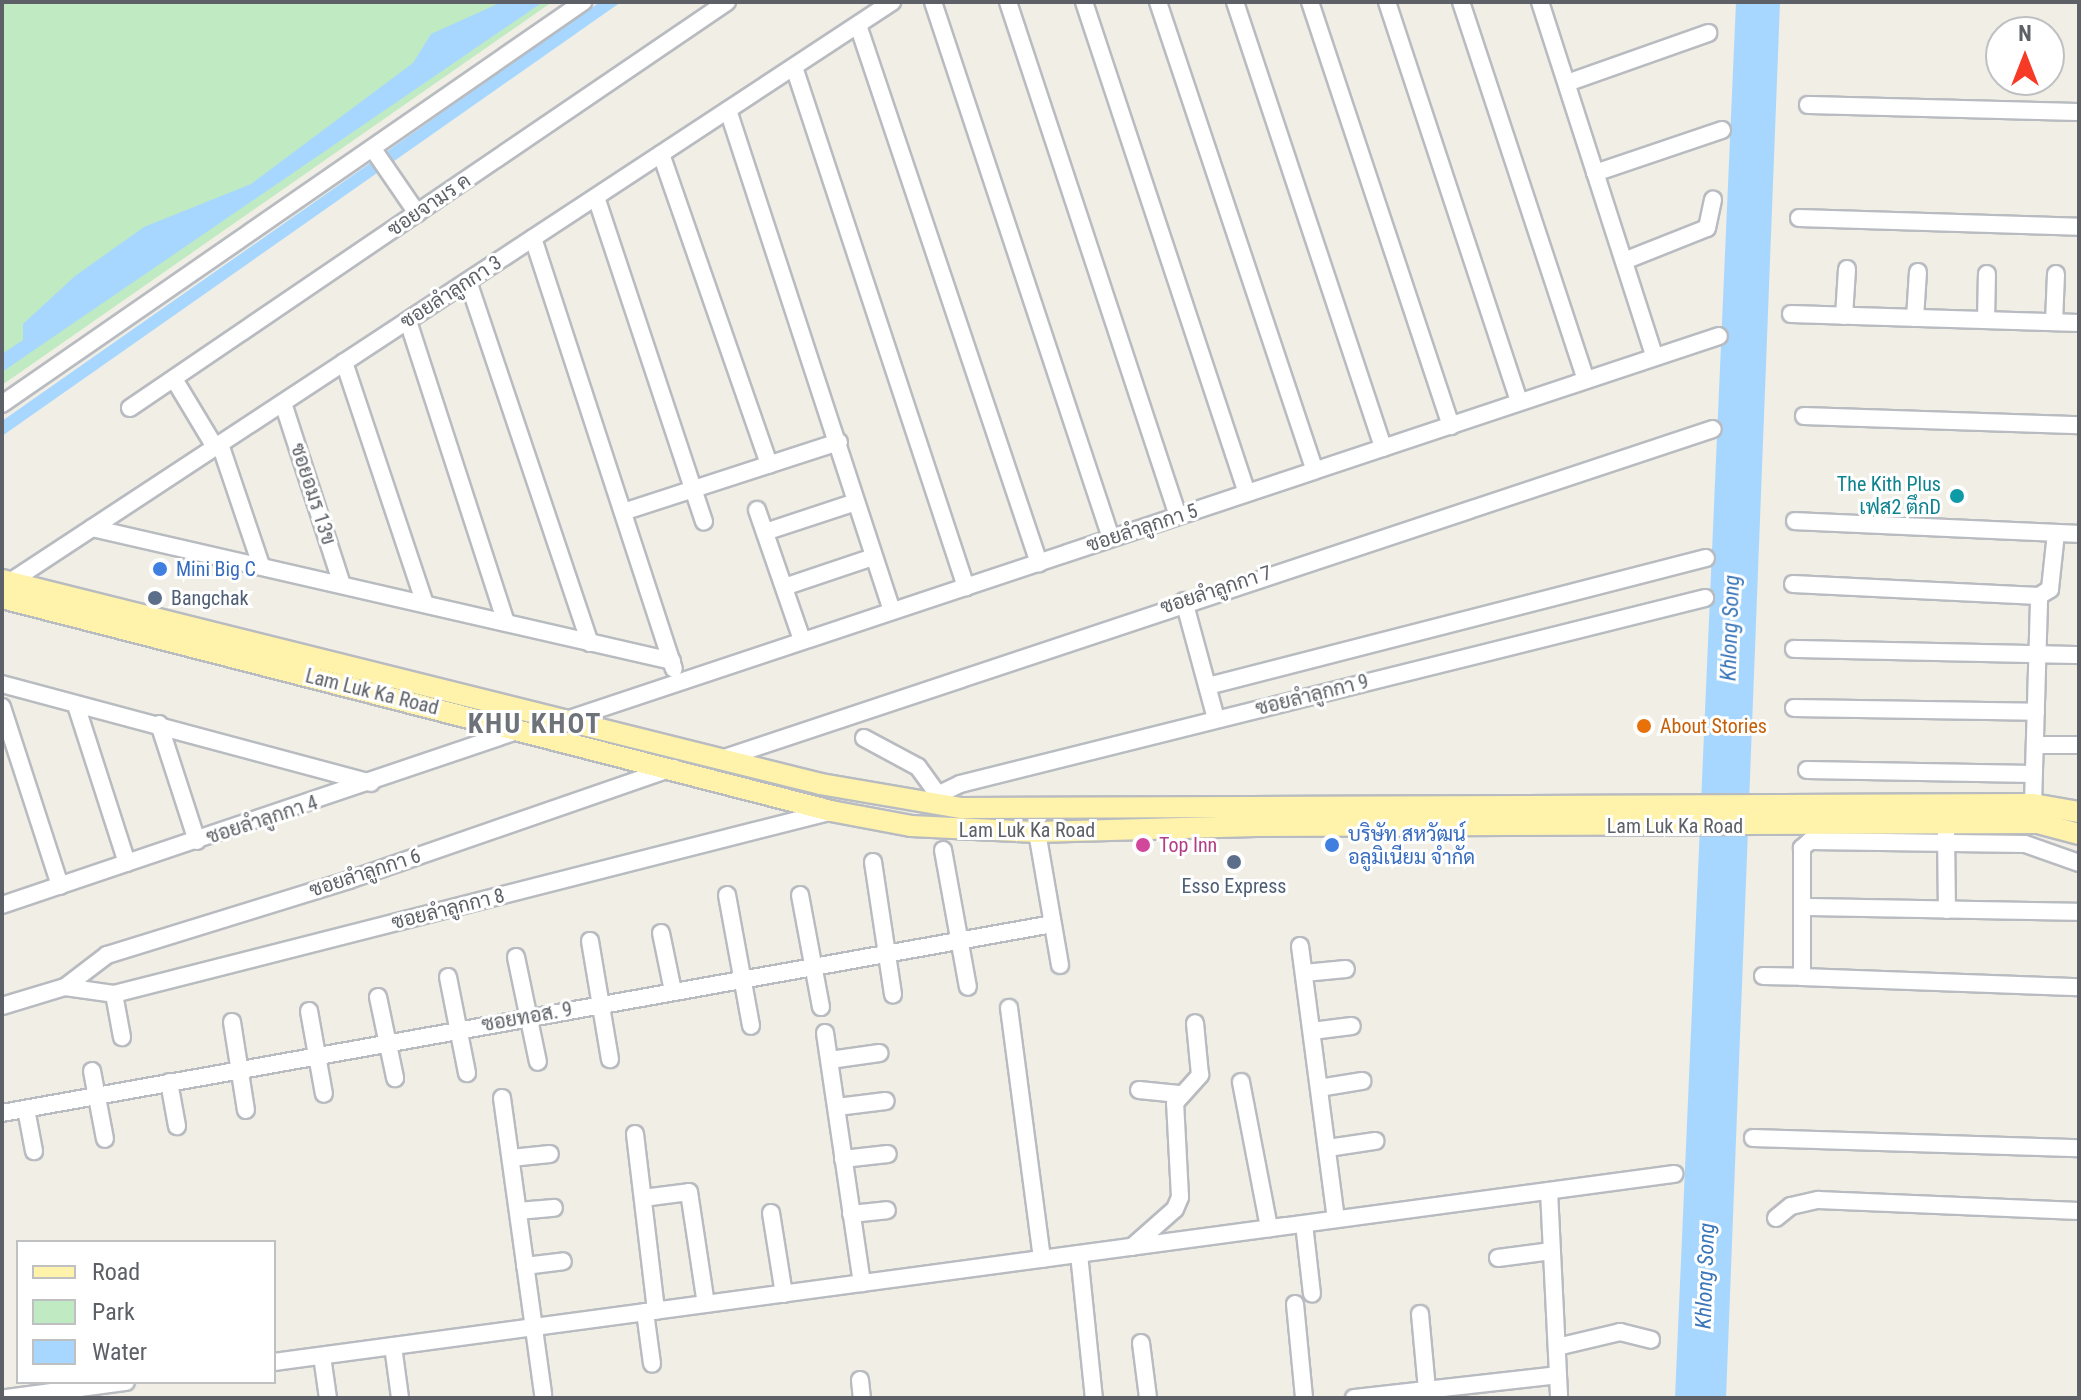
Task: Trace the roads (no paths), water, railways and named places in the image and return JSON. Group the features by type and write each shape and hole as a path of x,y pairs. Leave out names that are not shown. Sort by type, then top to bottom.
{"main road":[{"name":"Lam Luk Ka Road","path":"5,587 721,759 930,798 962,808 1821,803 2033,804 2079,812"},
{"name":"Lam Luk Ka Road","path":"5,587 520,730 831,811 943,829 1037,832 1634,826 1819,827 1946,833 2038,823 2079,834"},
{"path":"1124,808 1126,829"}],"street":[{"path":"2,404 380,159 583,2"},
{"name":"ซอยจามร ค","path":"130,408 727,2"},
{"name":"ซอยลำลูกกา 3","path":"5,587 892,2"},
{"path":"933,2 1111,538"},
{"path":"1008,2 1178,516"},
{"path":"1084,2 1247,493"},
{"path":"1158,2 1315,470"},
{"path":"1235,2 1383,448"},
{"path":"1310,2 1451,426"},
{"path":"1387,2 1519,402"},
{"path":"1461,2 1586,379"},
{"path":"1540,2 1655,357"},
{"path":"858,25 1039,563"},
{"path":"1567,83 1708,33"},
{"path":"794,67 966,587"},
{"path":"1808,105 2079,112"},
{"path":"728,110 892,611"},
{"path":"1595,173 1722,130"},
{"path":"661,154 769,465"},
{"path":"380,159 417,213"},
{"path":"596,197 704,521"},
{"path":"1624,261 1707,228 1713,200"},
{"path":"1799,218 2079,227"},
{"path":"533,238 678,682"},
{"path":"1844,316 1847,269"},
{"path":"1915,318 1918,272"},
{"path":"1986,320 1987,274"},
{"path":"2054,322 2056,274"},
{"path":"468,281 590,643"},
{"path":"1791,314 2079,323"},
{"path":"408,321 506,622"},
{"name":"ซอยลำลูกกา 5","path":"566,720 1719,336"},
{"path":"344,362 425,604"},
{"path":"174,379 218,445 261,565"},
{"name":"ซอยอมร 13ข","path":"283,403 342,585"},
{"path":"1804,416 2079,425"},
{"name":"ซอยลำลูกกา 7","path":"721,759 1184,601 1713,429"},
{"path":"623,512 839,442"},
{"path":"765,532 850,504"},
{"path":"757,510 802,640"},
{"path":"1795,521 2079,534"},
{"path":"92,528 672,661"},
{"path":"1793,584 2039,596 2050,589 2056,533"},
{"path":"784,587 870,558"},
{"path":"1208,686 1706,558"},
{"path":"2033,804 2039,596"},
{"name":"ซอยลำลูกกา 9","path":"930,798 1216,719 1705,598"},
{"path":"1184,601 1216,719"},
{"path":"1794,649 2079,655"},
{"path":"2,684 373,783"},
{"path":"76,705 127,863"},
{"path":"2,707 60,886"},
{"path":"1794,708 2036,712"},
{"path":"159,724 197,841"},
{"name":"ซอยลำลูกกา 4","path":"2,905 373,783 520,730"},
{"path":"864,738 918,767 930,798"},
{"path":"2036,745 2079,745"},
{"name":"ซอยลำลูกกา 6","path":"65,987 107,955 349,880 673,768"},
{"path":"1807,770 2034,774"},
{"name":"ซอยลำลูกกา 8","path":"65,987 114,994 831,811"},
{"path":"1037,832 1060,965"},
{"path":"1946,833 1947,910"},
{"path":"1802,977 1802,848 1810,841 1946,833 2025,844 2079,863"},
{"path":"943,850 968,987"},
{"path":"873,862 893,995"},
{"path":"727,895 751,1026"},
{"path":"800,895 821,1007"},
{"path":"1803,907 2079,912"},
{"name":"ซอยทอส. 9","path":"2,1113 1052,924"},
{"path":"661,933 673,991"},
{"path":"590,941 610,1059"},
{"path":"1300,946 1336,1219"},
{"path":"516,957 538,1062"},
{"path":"1304,973 1346,969"},
{"path":"1763,976 2079,987"},
{"path":"448,977 467,1073"},
{"path":"2,1006 65,987"},
{"path":"114,994 122,1037"},
{"path":"378,997 395,1078"},
{"path":"1009,1008 1042,1259"},
{"path":"309,1011 324,1094"},
{"path":"232,1022 246,1110"},
{"path":"1132,1247 1175,1209 1180,1197 1174,1117 1179,1094 1200,1075 1195,1023"},
{"path":"1312,1031 1352,1026"},
{"path":"825,1033 862,1283"},
{"path":"830,1060 880,1053"},
{"path":"92,1071 105,1139"},
{"path":"1319,1088 1362,1081"},
{"path":"169,1082 177,1126"},
{"path":"1241,1082 1269,1228"},
{"path":"1139,1090 1179,1094"},
{"path":"502,1098 543,1395"},
{"path":"837,1107 886,1101"},
{"path":"26,1109 34,1151"},
{"path":"635,1134 643,1198 652,1364"},
{"path":"1753,1138 2079,1148"},
{"path":"1328,1148 1375,1141"},
{"path":"511,1158 550,1154"},
{"path":"843,1159 888,1154"},
{"path":"276,1362 1674,1174"},
{"path":"1549,1191 1559,1398"},
{"path":"643,1198 689,1192 706,1304"},
{"path":"1776,1218 1791,1206 1818,1200 2079,1211"},
{"path":"518,1211 554,1208"},
{"path":"851,1214 887,1210"},
{"path":"771,1213 784,1294"},
{"path":"1304,1224 1312,1294"},
{"path":"1498,1258 1552,1251"},
{"path":"1079,1254 1094,1398"},
{"path":"525,1266 563,1261"},
{"path":"1295,1304 1304,1398"},
{"path":"1420,1314 1427,1390"},
{"path":"1557,1347 1620,1332 1651,1340"},
{"path":"1141,1343 1148,1398"},
{"path":"393,1346 400,1398"},
{"path":"322,1356 328,1398"},
{"path":"1354,1398 1558,1375"},
{"path":"860,1380 862,1398"},
{"path":"6,1398 111,1384"}],"water":[{"path":"502,2 543,2 2,372 2,354 23,340 23,324 75,276 144,227 251,184 413,63 431,34"},
{"path":"600,2 621,2 2,436 2,421"},
{"name":"Khlong Song","path":"1736,2 1780,2 1726,1398 1675,1398"}],"place":[{"name":"The Kith Plus เฟส2 ตึกD","path":"1957,496"},
{"name":"Mini Big C","path":"160,569"},
{"name":"Bangchak","path":"155,598"},
{"name":"About Stories","path":"1644,726"},
{"name":"Top Inn","path":"1143,845"},
{"name":"บริษัท สหวัฒน์ อลูมิเนียม จำกัด","path":"1332,845"},
{"name":"Esso Express","path":"1234,862"}],"district":[{"name":"KHU KHOT","path":"535,724"}]}
